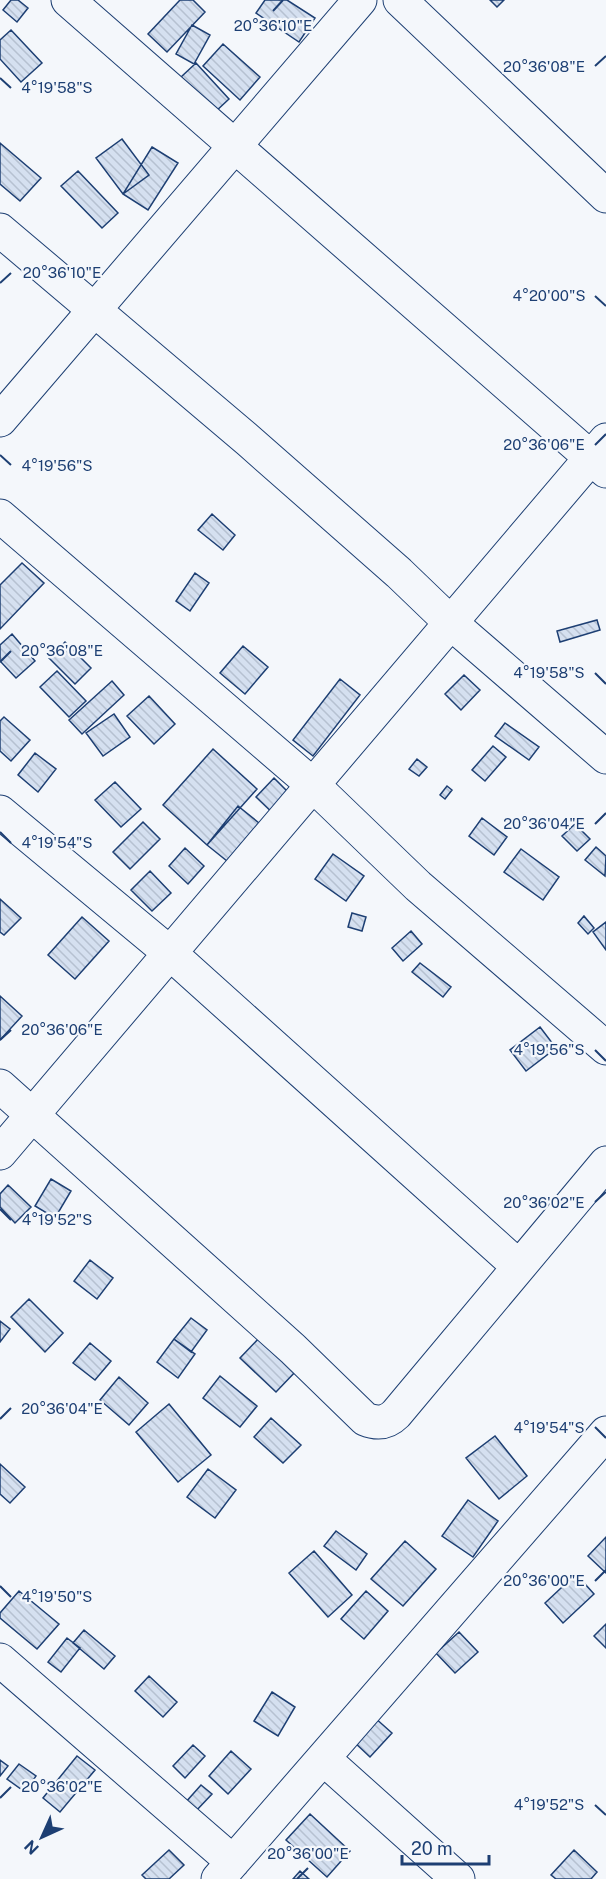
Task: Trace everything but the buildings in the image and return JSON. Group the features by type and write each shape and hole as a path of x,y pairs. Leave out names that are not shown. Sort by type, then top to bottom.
{"street":[{"path":"0,1153 451,623 601,455 235,146 68,0"},
{"path":"0,420 360,0"},
{"path":"400,0 606,196"},
{"path":"0,230 249,441 399,573 451,623 606,757"},
{"path":"0,516 313,785 418,886 606,1048"},
{"path":"0,812 171,954 518,1266"},
{"path":"0,1086 293,1349 365,1419 371,1421 389,1420 396,1414 606,1163"},
{"path":"0,1660 225,1870 606,1433"},
{"path":"324,1759 458,1879"}]}
